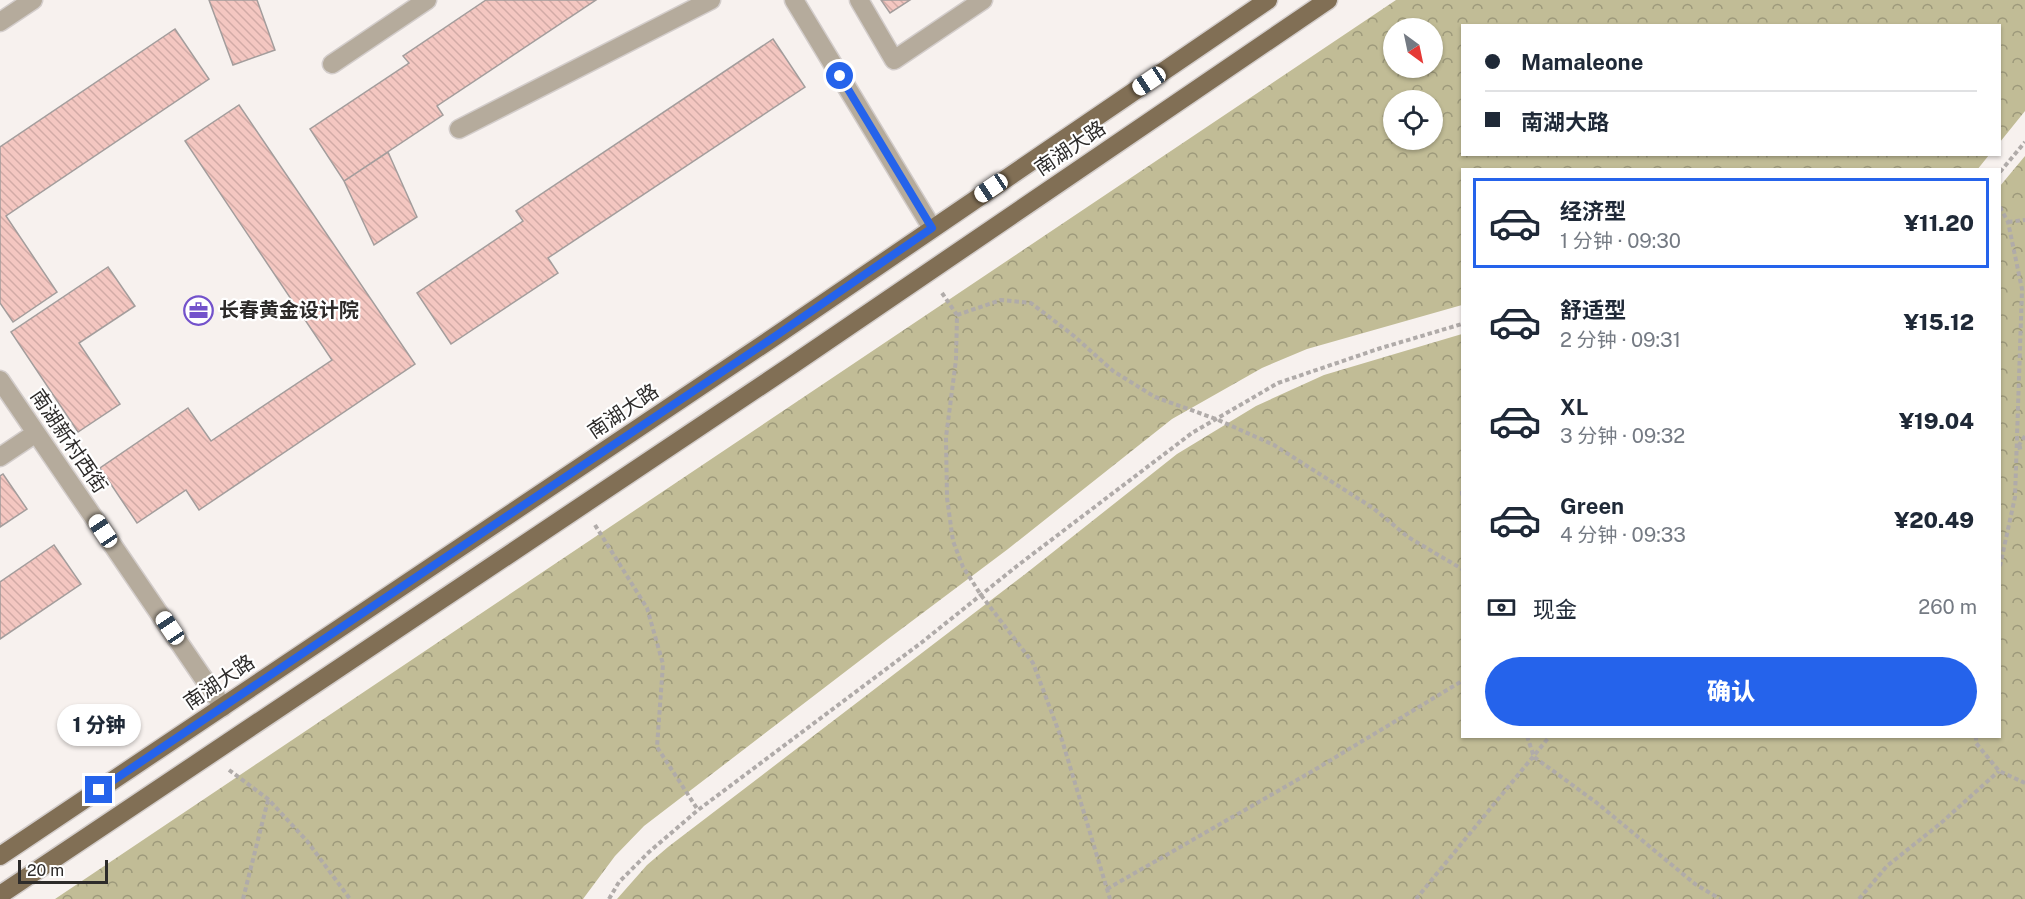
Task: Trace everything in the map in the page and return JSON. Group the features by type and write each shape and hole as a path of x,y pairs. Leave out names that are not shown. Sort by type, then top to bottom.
{"main road":[{"name":"南湖大路","path":"0,856 777,335 1268,0"},
{"name":"南湖大路","path":"0,895 792,365 1328,0"}],"street":[{"path":"0,22 33,0"},
{"path":"332,64 427,0"},
{"path":"459,129 711,0"},
{"path":"794,0 932,228"},
{"path":"859,0 894,60 983,0"},
{"name":"南湖新村西街","path":"0,380 223,707"},
{"path":"0,457 36,433"}],"path":[{"path":"2001,171 2025,142"},
{"path":"2001,209 2008,222 2022,289 2015,496 2001,561"},
{"path":"2008,222 2025,220"},
{"path":"942,292 957,315 956,360 946,436 948,498 953,541 963,567 981,595 1033,663 1062,740 1110,899"},
{"path":"957,315 1000,300 1031,303 1074,336 1113,371 1155,397 1216,419 1274,445 1373,508 1408,537 1461,568"},
{"path":"609,899 619,882 649,852 698,810 921,643 1183,440 1278,383 1461,324"},
{"path":"2017,448 2025,436"},
{"path":"2017,448 2025,447"},
{"path":"595,524 647,608 663,664 657,747 698,810"},
{"path":"1107,889 1311,772 1461,682"},
{"path":"1528,738 1534,757 1597,803 1695,884 1720,899"},
{"path":"1416,899 1548,738"},
{"path":"1976,738 1976,743 1999,771 2025,783"},
{"path":"229,770 268,799 307,841 350,899"},
{"path":"1859,899 1887,866 1941,823 1999,771"},
{"path":"243,899 268,799"}],"green space":[{"path":"1396,0 2025,0 2025,111 2001,141 2001,24 1461,24 1461,156 1988,156 1979,168 1461,168 1461,305 1307,349 1262,368 1172,419 1008,549 644,826 615,856 583,899 55,899"},
{"path":"2025,156 2025,899 617,899 647,865 668,847 1024,575 1177,454 1256,406 1324,375 1461,334 1461,738 2001,738 2001,185"}],"building":[{"path":"209,0 257,0 275,50 233,65"},
{"path":"486,0 596,0 437,106 443,115 344,181 310,129 409,63 403,56"},
{"path":"881,0 910,0 890,13"},
{"path":"175,29 209,79 6,216 57,292 13,322 0,303 0,147"},
{"path":"773,39 805,87 548,258 558,273 451,344 417,293 523,221 516,211"},
{"path":"239,105 415,364 199,510 186,490 137,523 100,468 188,408 211,441 332,360 185,141"},
{"path":"388,152 417,217 374,245 344,181"},
{"path":"108,267 135,306 79,343 120,404 78,432 11,332"},
{"path":"3,474 27,509 0,527 0,476"},
{"path":"54,545 81,584 0,639 0,582"}],"place":[{"name":"长春黄金设计院","path":"198,310"}],"route":[{"path":"99,790 777,335 932,228 840,76"}]}
